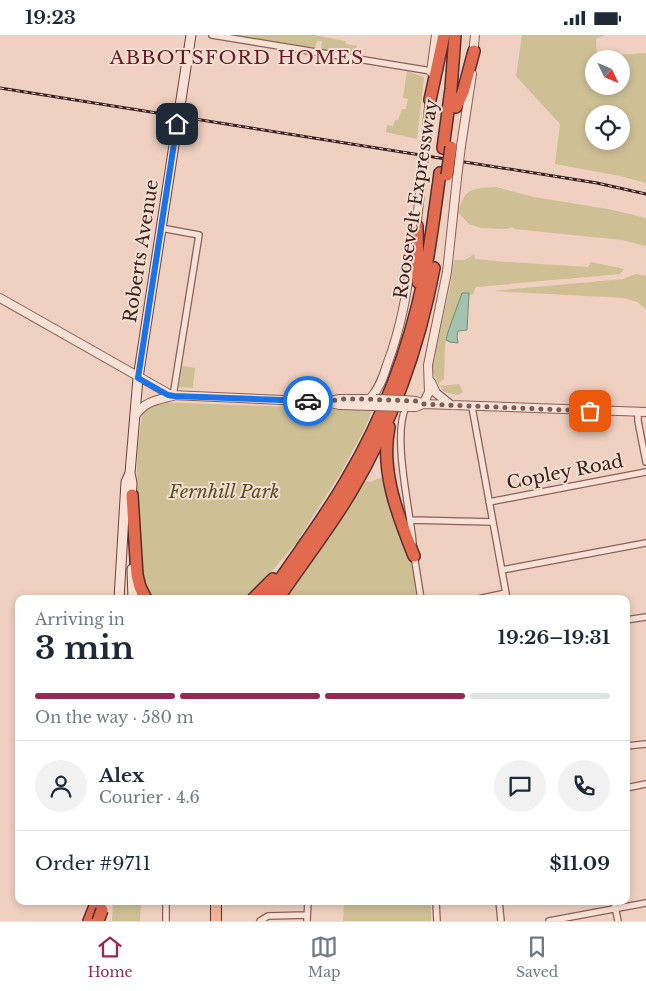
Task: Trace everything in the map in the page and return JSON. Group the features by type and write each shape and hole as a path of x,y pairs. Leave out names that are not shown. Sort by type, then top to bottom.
{"highway":[{"path":"430,100 444,35"},
{"name":"Roosevelt Expressway","path":"451,147 451,89 455,35"},
{"name":"Roosevelt Expressway","path":"281,595 351,491 377,443 401,406 426,307 437,253 448,175 463,35"},
{"path":"456,107 463,93 474,51"},
{"name":"Roosevelt Expressway","path":"270,595 340,493 369,439 394,383 417,307 448,175"},
{"path":"416,226 418,256 417,307"},
{"path":"401,406 386,459 389,481 414,556"},
{"path":"132,495 137,575 144,595"},
{"path":"398,510 410,520"},
{"path":"258,595 300,551"},
{"path":"89,921 95,905"},
{"path":"98,921 103,905"}],"main road":[{"name":"Roberts Avenue","path":"133,595 132,483 130,473 138,378 191,35"},
{"name":"Roberts Avenue","path":"119,595 126,482 130,473"},
{"path":"102,921 104,905"},
{"path":"216,905 216,921"}],"street":[{"path":"212,35 431,71"},
{"path":"373,402 401,324 406,303 425,149 431,71 436,35"},
{"path":"451,147 473,73 475,35"},
{"path":"423,404 429,391 428,365 447,272 448,175"},
{"path":"161,229 198,235 174,396"},
{"path":"0,298 168,395 327,402 339,405 373,402 401,406 416,401 423,404 472,407 642,412 646,462"},
{"path":"429,378 436,393 453,406"},
{"path":"134,418 150,401 174,396"},
{"path":"401,406 401,444 420,595"},
{"path":"472,407 507,595"},
{"name":"Copley Road","path":"489,502 646,472"},
{"path":"410,520 493,522"},
{"path":"502,570 646,543"},
{"path":"630,619 646,617"},
{"path":"630,746 646,744"},
{"path":"630,787 646,784"},
{"path":"549,921 646,903"},
{"path":"166,905 166,921"},
{"path":"260,921 268,915 307,918 308,905"},
{"path":"436,905 437,921"},
{"path":"499,905 501,921"},
{"path":"615,905 618,921"}],"green space":[{"path":"233,35 314,35 345,41 346,44 357,46 354,54 321,49 322,41 317,41 315,48"},
{"path":"522,35 605,35 596,39 597,50 585,50 585,95 630,95 630,54 646,53 646,183 620,176 555,164 560,124 516,76"},
{"path":"407,71 424,77 417,139 386,132 387,125 393,126 395,120 398,120 402,109 406,109 408,99 403,98"},
{"path":"496,187 534,197 608,209 646,218 646,246 622,240 514,229 513,227 506,229 481,228 469,224 458,212 464,198 475,189"},
{"path":"474,254 475,259 588,267 591,262 624,269 620,274 476,287 473,294 469,295 469,293 448,332 445,345 444,379 438,384 432,369 454,260 465,260"},
{"path":"636,274 646,276 646,309 637,302 624,298 493,291 623,279"},
{"path":"182,366 195,368 193,388 179,387"},
{"path":"459,384 463,392 458,395 444,392 440,386"},
{"name":"Fernhill Park","path":"158,402 372,410 365,428 340,474 299,538 316,556 352,504 365,481 370,482 382,477 412,564 416,595 289,595 311,563 295,544 267,577 248,595 147,595 143,588 137,502 139,437 142,416 146,409"},
{"path":"113,905 141,905 140,921 112,921"},
{"path":"344,905 431,905 431,921 343,921"}],"shaded area":[{"path":"462,293 469,293 467,330 458,331 458,343 450,342 446,340"}],"railway":[{"path":"0,88 597,183 646,194"}],"way so far":[{"path":"308,401 327,402 340,399 376,399 472,407 590,411"}],"district":[{"name":"ABBOTSFORD HOMES","path":"237,57"}],"route":[{"path":"177,124 138,378 168,395 174,396 308,401"}]}
